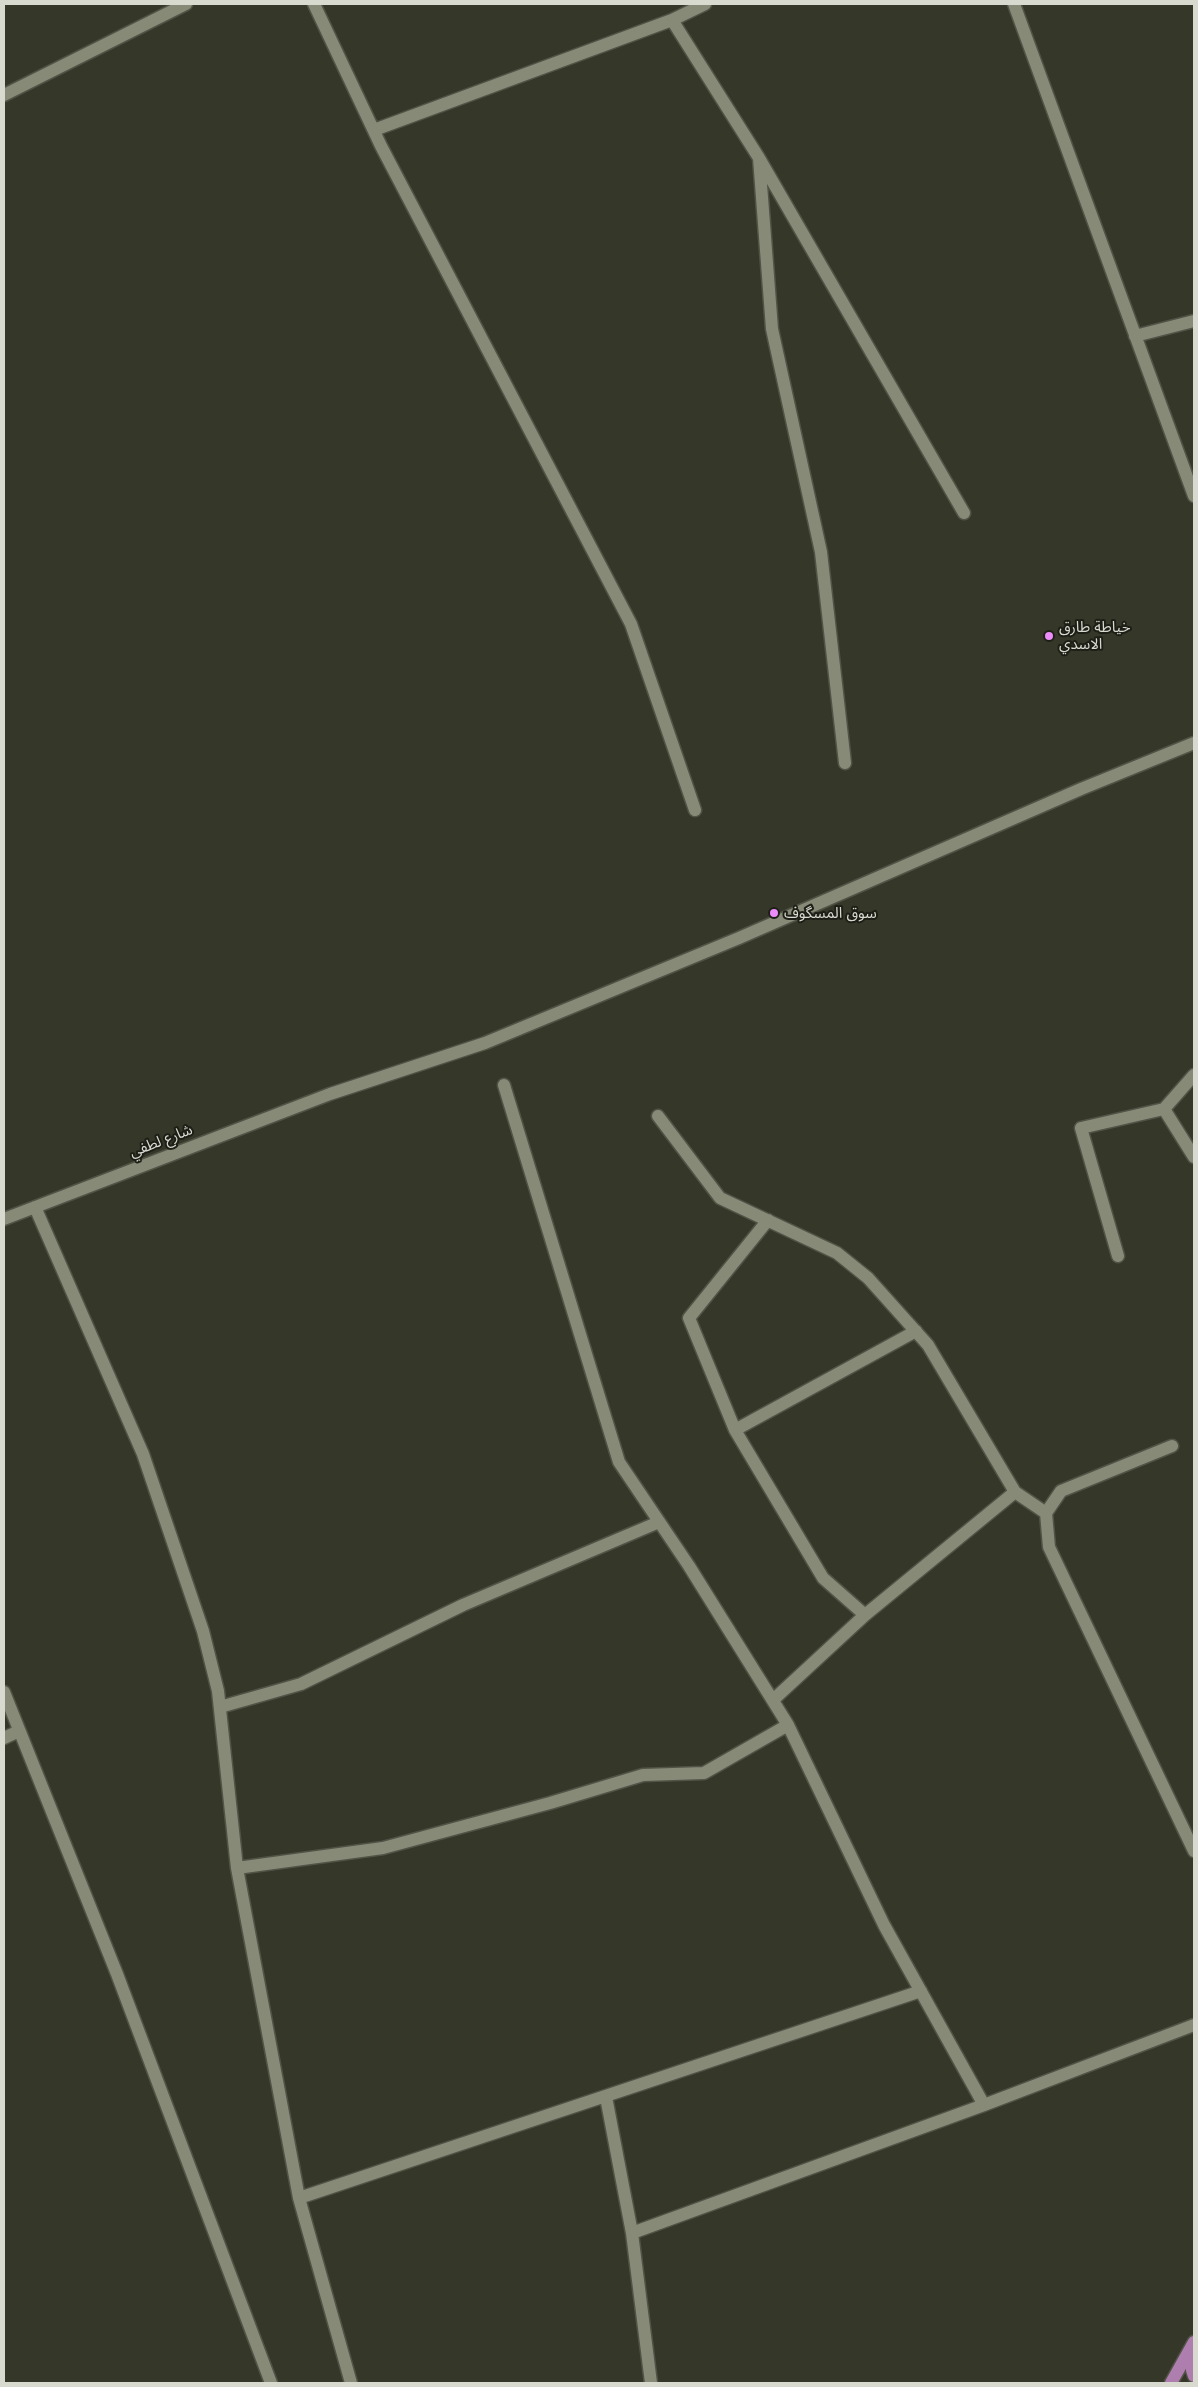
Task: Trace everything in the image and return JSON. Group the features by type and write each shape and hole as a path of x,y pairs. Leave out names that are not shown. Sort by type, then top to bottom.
{"main road":[{"path":"1194,2343 1191,2354 1194,2376"},
{"path":"1171,2383 1194,2343"}],"street":[{"path":"4,96 186,4"},
{"path":"314,4 374,130 631,624 695,810"},
{"path":"374,130 672,20 705,4"},
{"path":"1014,4 1194,496"},
{"path":"672,20 759,158 964,513"},
{"path":"759,158 772,329 821,552 845,763"},
{"path":"1136,336 1194,321"},
{"name":"شارع لطفي","path":"4,1219 330,1094 485,1043 739,938 1081,789 1194,743"},
{"path":"1118,1256 1081,1128 1164,1109 1194,1075"},
{"path":"504,1085 619,1462 788,1725 884,1925 984,2106"},
{"path":"1164,1109 1194,1158"},
{"path":"658,1116 720,1198 837,1253 868,1278 928,1346 1015,1492 1046,1513"},
{"path":"35,1207 143,1454 203,1631 218,1690 236,1868 300,2198 351,2383"},
{"path":"768,1220 689,1318 735,1430 824,1578 865,1615"},
{"path":"735,1430 916,1331"},
{"path":"1172,1446 1060,1491 1046,1513 1050,1547 1194,1851"},
{"path":"773,1700 865,1615 1015,1492"},
{"path":"220,1707 301,1684 463,1605 659,1522"},
{"path":"4,1692 118,1974 271,2383"},
{"path":"236,1868 383,1848 550,1803 643,1775 704,1772 788,1725"},
{"path":"4,1738 19,1731"},
{"path":"300,2198 920,1991"},
{"path":"632,2233 984,2106 1194,2025"},
{"path":"606,2097 632,2233 651,2383"}],"place":[{"name":"خياطة طارق الاسدي","path":"1049,636"},
{"name":"سوق المسگوف","path":"774,913"}]}
